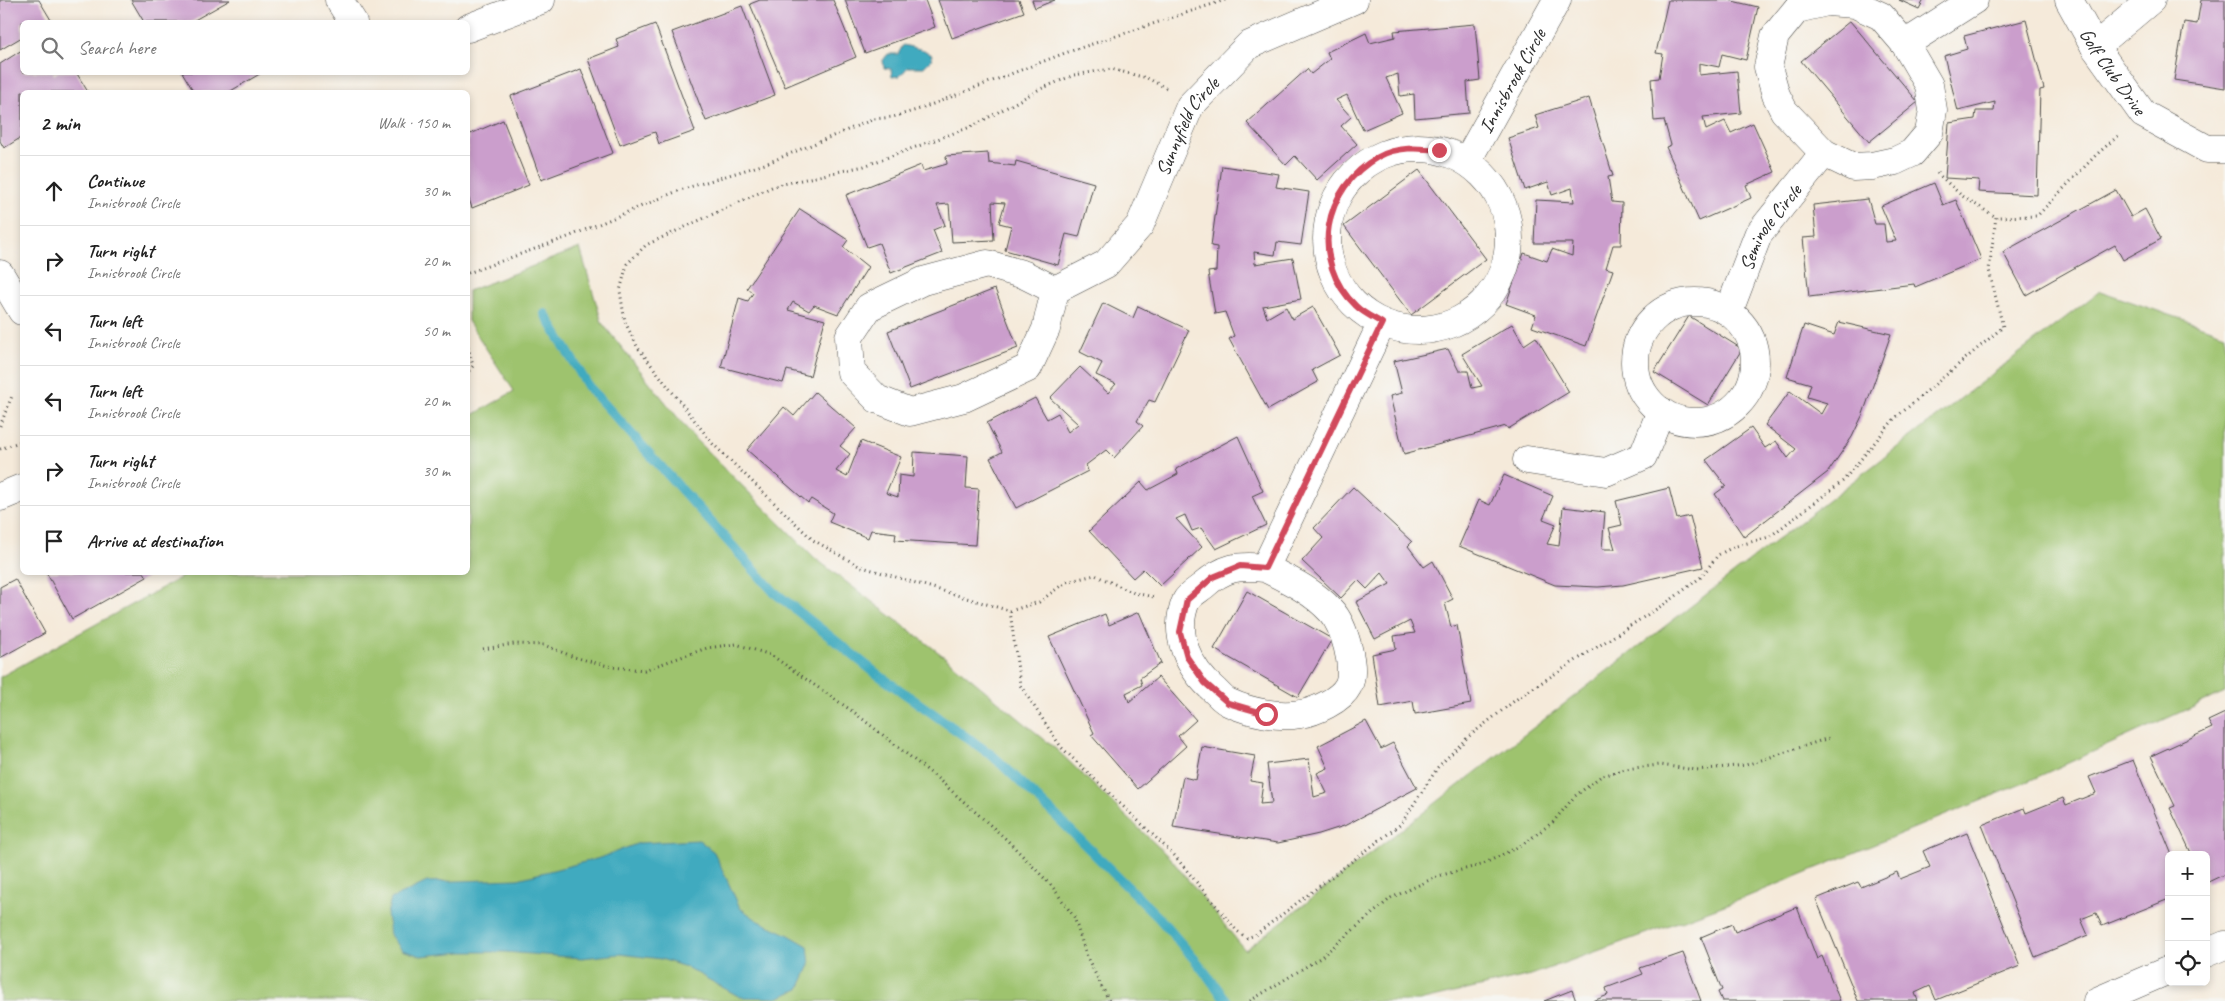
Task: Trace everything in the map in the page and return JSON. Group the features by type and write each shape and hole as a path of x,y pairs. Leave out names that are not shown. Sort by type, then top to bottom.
{"street":[{"path":"339,0 352,20"},
{"path":"470,27 541,0"},
{"name":"Sunnyfield Circle","path":"1055,290 1106,264 1140,225 1190,106 1249,45 1354,0"},
{"name":"Innisbrook Circle","path":"1467,161 1557,0"},
{"path":"1905,44 1974,0"},
{"name":"Golf Club Drive","path":"2068,0 2095,47 2143,114 2207,149 2225,149"},
{"path":"2095,47 2151,0"},
{"path":"1827,2 1855,4 1881,16 1905,44 1929,85 1932,110 1929,134 1912,153 1895,161 1872,166 1853,167 1824,153 1784,111 1776,95 1768,67 1775,36 1797,9 1827,2"},
{"path":"1409,148 1439,150 1467,161 1489,181 1504,207 1510,237 1506,267 1492,294 1470,315 1442,327 1412,330 1382,323 1356,307 1338,284 1328,256 1328,226 1337,197 1355,173 1380,156 1399,150 1409,148"},
{"name":"Seminole Circle","path":"1729,311 1758,235 1824,153"},
{"path":"987,264 1025,275 1055,290 1046,329 1028,368 964,398 910,412 877,399 851,372 848,337 869,306 923,281 987,264"},
{"path":"0,274 20,309"},
{"path":"1689,302 1710,303 1729,311 1743,325 1752,341 1756,360 1753,378 1745,395 1732,409 1715,418 1697,422 1678,419 1661,411 1646,396 1637,378 1635,357 1640,337 1652,320 1669,307 1689,302"},
{"path":"1265,568 1382,323"},
{"path":"1527,460 1606,472 1643,456 1661,411"},
{"path":"0,497 20,489"},
{"path":"1240,566 1265,568 1307,590 1332,612 1344,634 1352,662 1348,686 1327,706 1300,714 1266,714 1228,703 1205,683 1187,657 1180,632 1187,600 1213,577 1240,566"},
{"path":"2210,952 2225,945"},
{"path":"2098,1001 2165,972"}],"path":[{"path":"470,272 568,237 680,190 774,160 874,119 893,117 920,109 1065,54 1226,0"},
{"path":"1912,153 1962,196 1996,217"},
{"path":"470,355 473,366 470,370"},
{"path":"0,426 12,396"},
{"path":"0,448 20,442"},
{"path":"1010,612 1040,602 1066,582 1095,575 1134,593 1160,598 1187,600"},
{"path":"483,649 514,644 544,645 574,657 612,667 644,670 707,648 736,644 771,655 855,712 937,778 1006,840 1052,886 1074,917 1087,957 1108,1001"},
{"path":"1250,1001 1320,958 1391,898 1438,876 1481,865 1522,845 1552,822 1575,796 1600,778 1626,769 1660,765 1696,770 1746,765 1832,737"}],"green space":[{"path":"580,248 602,323 695,439 816,559 946,658 1057,750 1171,859 1245,950 2100,291 2225,334 2225,692 2024,783 1744,898 1531,975 1419,1001 0,1001 0,677 185,575 470,575 470,417 514,391 470,324 470,290"}],"water":[{"path":"903,45 924,50 932,55 931,60 924,67 908,67 900,76 892,77 891,69 884,68 883,60 888,54 898,54"},
{"path":"699,840 714,852 740,908 757,920 808,946 810,965 799,989 777,998 740,997 686,967 661,959 620,954 582,958 505,952 462,952 421,956 402,950 390,935 387,914 391,899 427,882 518,879 600,858 639,843"}],"building":[{"path":"0,0 39,0 51,20 20,20 20,38 0,50"},
{"path":"131,0 230,0 195,20 143,20"},
{"path":"760,0 833,0 856,57 785,87 750,4"},
{"path":"845,0 925,0 935,27 865,53"},
{"path":"938,0 1019,0 1024,12 952,38"},
{"path":"1032,0 1055,0 1035,8"},
{"path":"1668,0 1728,0 1758,7 1746,60 1722,54 1719,67 1699,63 1699,75 1737,71 1741,113 1703,117 1706,130 1725,121 1731,133 1753,123 1775,172 1746,185 1751,198 1699,221 1666,147 1671,145 1664,120 1654,121 1651,79 1659,78 1663,54 1656,53"},
{"path":"1899,0 1924,0 1919,9"},
{"path":"2201,0 2225,0 2225,88 2174,80 2184,22 2197,24"},
{"path":"742,6 775,95 706,121 672,32"},
{"path":"2026,20 2044,89 2040,90 2037,195 1978,192 1979,180 1945,178 1949,123 1975,119 1976,111 1994,111 1995,102 1958,111 1944,56 1967,49 1964,36"},
{"path":"1850,21 1918,102 1869,142 1801,61"},
{"path":"655,24 695,131 659,144 655,132 620,145 588,59 619,47 616,39"},
{"path":"1475,24 1480,80 1467,82 1469,113 1415,118 1414,94 1400,96 1398,74 1386,78 1402,113 1363,130 1347,95 1336,100 1351,117 1341,126 1357,144 1317,180 1295,156 1286,165 1247,123 1307,69 1311,74 1330,59 1327,52 1366,33 1370,43 1395,37 1394,31"},
{"path":"20,51 20,75 78,75 87,90 20,90 20,138 4,148 0,141 0,64"},
{"path":"581,69 613,153 541,180 511,96"},
{"path":"184,75 258,75 232,90 193,90"},
{"path":"1589,98 1613,176 1608,177 1612,202 1622,203 1621,245 1613,245 1606,268 1613,270 1586,346 1532,327 1536,315 1506,304 1524,253 1547,261 1552,249 1572,256 1573,243 1534,243 1536,200 1574,202 1572,188 1552,195 1548,182 1525,190 1508,138 1539,128 1535,115"},
{"path":"503,120 529,185 472,208 470,202 470,134"},
{"path":"988,153 989,163 1015,166 1016,161 1094,183 1079,237 1066,234 1058,265 1005,250 1011,226 999,223 1005,203 992,202 994,240 952,242 949,204 937,205 945,225 933,230 942,253 891,273 879,243 867,247 846,195 921,165 923,171 947,164 946,156"},
{"path":"1222,166 1279,174 1276,187 1309,192 1301,245 1277,242 1275,255 1254,252 1255,264 1293,258 1301,299 1263,306 1267,318 1286,307 1292,319 1313,307 1340,355 1312,370 1318,382 1268,410 1229,339 1234,336 1225,312 1215,314 1208,272 1216,271 1217,247 1211,246"},
{"path":"1419,170 1486,259 1411,315 1344,226"},
{"path":"1934,183 1943,205 1956,200 1981,259 1915,287 1914,284 1809,297 1803,238 1816,237 1813,205 1868,199 1875,224 1884,224 1886,242 1896,241 1881,206"},
{"path":"2116,190 2131,217 2145,209 2161,239 2123,260 2115,245 2026,295 2003,252"},
{"path":"800,209 848,240 843,247 868,267 838,314 814,305 809,311 793,302 788,310 825,320 810,376 787,370 783,383 721,367 739,298 748,301 753,293 747,288"},
{"path":"995,289 1018,348 910,389 888,331"},
{"path":"1103,303 1133,318 1138,306 1189,330 1155,402 1149,400 1137,421 1143,426 1114,458 1106,450 1086,465 1088,471 1016,508 990,458 1002,452 987,423 1035,398 1047,419 1058,413 1068,432 1078,424 1050,398 1080,367 1108,393 1116,384 1096,375 1102,363 1080,352"},
{"path":"1689,316 1742,349 1708,405 1654,372"},
{"path":"1839,322 1891,334 1863,414 1852,437 1828,472 1744,537 1715,494 1726,486 1706,460 1751,428 1765,448 1776,441 1788,458 1796,449 1765,425 1790,391 1821,414 1827,403 1807,397 1811,384 1787,377 1804,325 1834,335"},
{"path":"1512,324 1524,345 1536,337 1569,392 1508,429 1506,426 1404,454 1390,396 1402,393 1394,361 1448,349 1459,371 1468,371 1472,388 1482,386 1462,354"},
{"path":"815,392 856,428 840,446 850,454 836,471 847,477 861,441 901,457 886,493 898,497 899,475 913,477 914,452 968,456 966,488 979,489 975,545 895,540 896,533 871,530 868,538 829,522 833,513 811,499 808,503 747,450 784,407 794,416"},
{"path":"1238,436 1263,491 1252,496 1266,525 1216,549 1201,528 1192,531 1185,515 1176,519 1202,547 1160,586 1143,569 1133,578 1089,531 1141,482 1148,490 1178,474 1176,469"},
{"path":"1504,475 1553,496 1543,519 1556,524 1547,544 1559,546 1563,507 1605,512 1602,549 1615,549 1609,528 1622,525 1616,501 1669,488 1677,519 1690,516 1703,567 1623,585 1598,587 1555,585 1459,546 1479,500 1490,505"},
{"path":"1353,487 1412,542 1408,546 1424,567 1433,561 1453,599 1445,603 1451,627 1457,625 1471,704 1415,714 1413,701 1380,707 1372,654 1396,649 1394,636 1415,633 1410,621 1375,639 1356,602 1390,584 1382,573 1367,589 1358,580 1341,598 1302,561 1323,538 1314,528"},
{"path":"48,575 146,575 147,577 72,619"},
{"path":"15,579 45,633 0,658 0,587"},
{"path":"1247,591 1332,639 1298,697 1214,649"},
{"path":"1139,612 1161,663 1140,678 1142,685 1126,693 1129,702 1158,677 1196,720 1178,736 1186,746 1138,789 1091,735 1094,733 1049,637 1105,614 1109,625"},
{"path":"2225,713 2225,874 2210,881 2210,851 2190,851 2170,808 2175,806 2151,756 2212,728 2208,721"},
{"path":"1366,721 1381,749 1393,743 1417,788 1344,826 1319,834 1278,843 1173,827 1183,777 1196,780 1202,747 1255,756 1250,781 1263,783 1260,804 1272,803 1267,764 1309,759 1314,797 1327,793 1317,773 1328,768 1318,746"},
{"path":"2133,760 2170,851 2165,851 2165,901 2102,926 2096,913 2081,919 2088,935 2035,957 1982,825 2024,808 2026,813 2063,798 2066,805 2096,793 2089,777"},
{"path":"1967,833 2020,966 1936,1000 1930,986 1915,993 1918,1001 1858,1001 1816,899 1858,882 1861,887 1897,872 1900,879 1930,867 1923,851"},
{"path":"1797,907 1817,959 1822,956 1840,1001 1722,1001 1718,992 1722,990 1701,937 1732,924 1735,932"},
{"path":"1683,953 1701,1001 1593,1001 1608,995 1606,988 1643,974 1640,968"},
{"path":"1572,990 1576,1001 1544,1001"}],"waterway":[{"path":"545,314 588,386 774,592 877,674 993,756 1159,918 1227,1001"}],"route":[{"path":"1266,714 1228,703 1205,683 1187,657 1180,632 1187,600 1213,577 1240,566 1265,568 1382,323 1356,307 1338,284 1328,256 1328,226 1337,197 1355,173 1380,156 1409,148 1439,150"}]}
